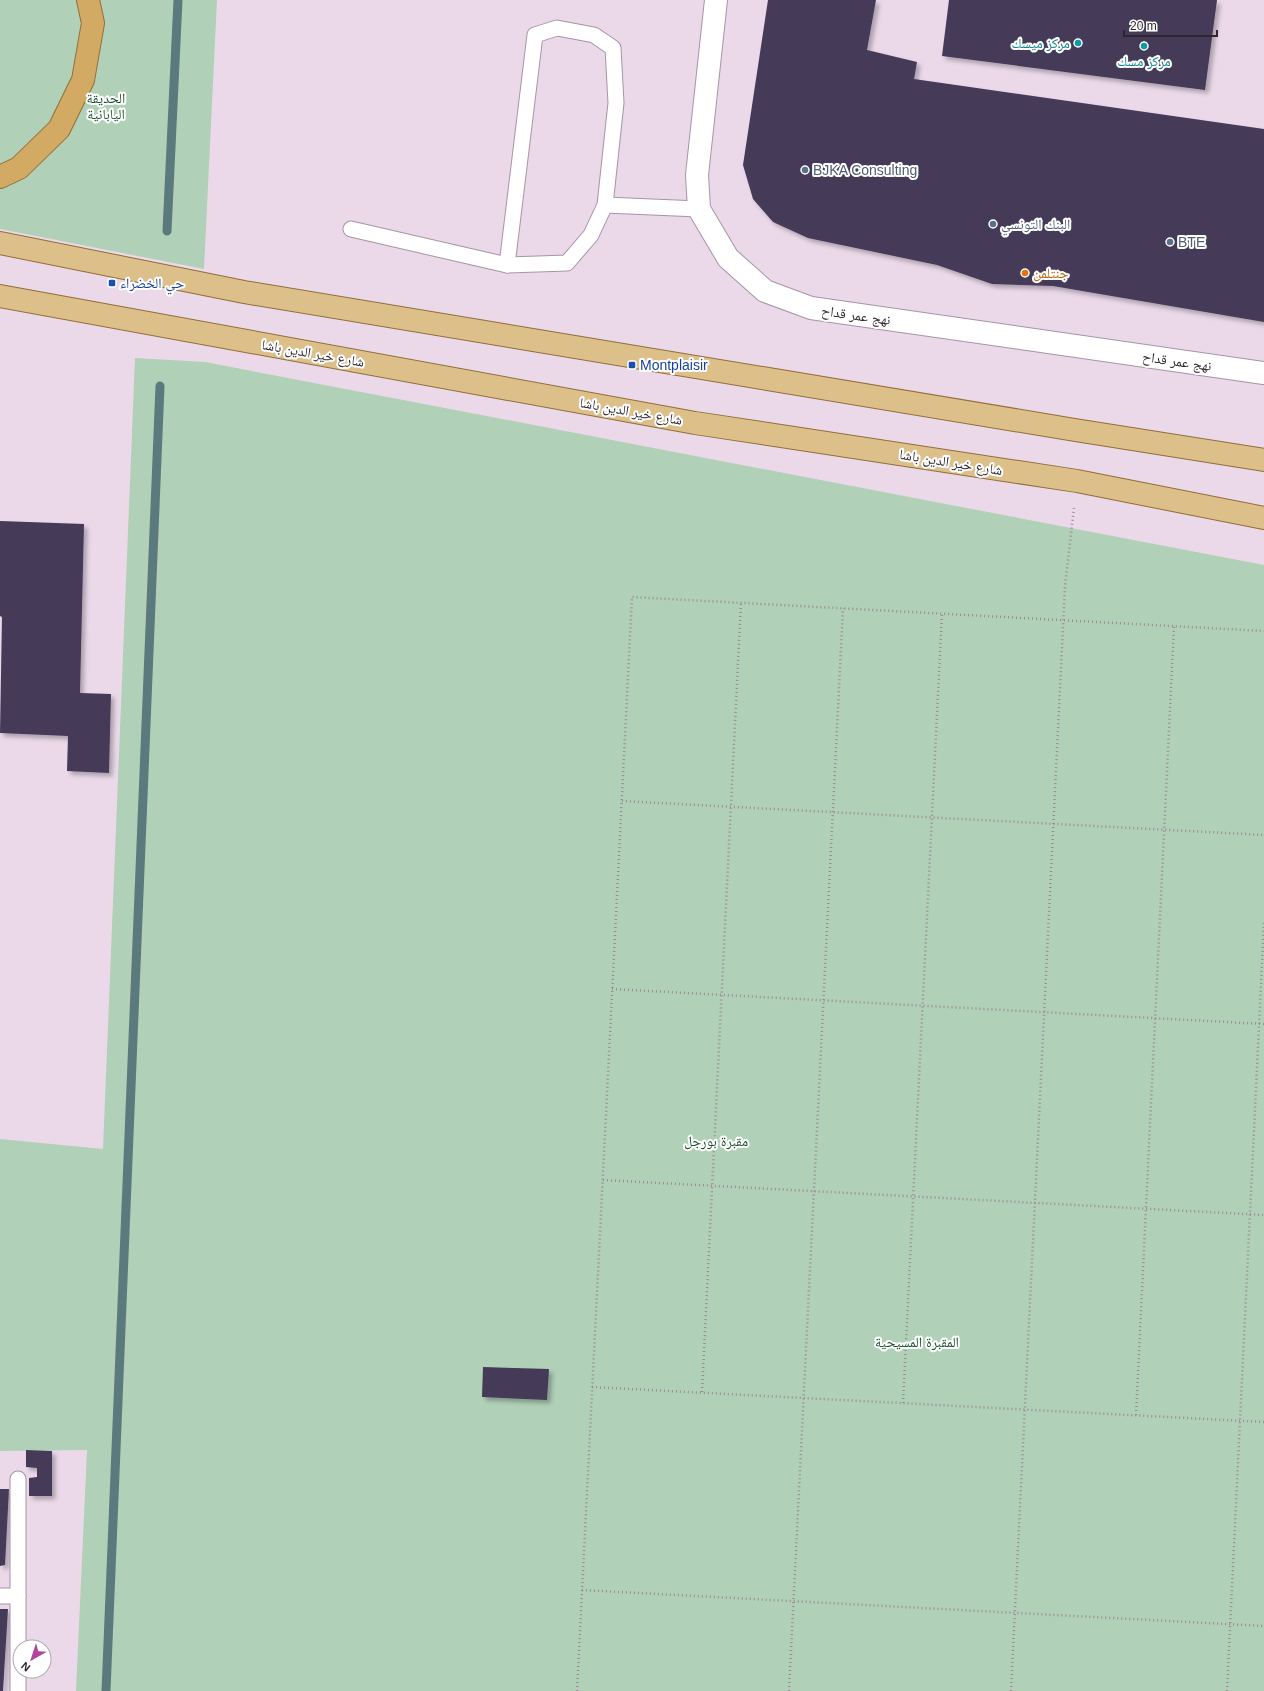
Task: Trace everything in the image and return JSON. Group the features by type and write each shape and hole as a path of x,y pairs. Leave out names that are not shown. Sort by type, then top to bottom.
{"highway":[{"path":"0,177 19,168 59,129 83,80 93,23 88,0"}],"main road":[{"path":"0,244 244,292 1083,432 1264,460"},
{"name":"شارع خير الدين باشا","path":"0,296 695,423 1077,481 1264,518"}],"street":[{"name":"نهج عمر قداح","path":"716,0 697,175 699,210 728,258 765,291 811,308 1264,373"}],"lane":[{"path":"351,229 508,265 567,263 591,234 605,205 616,103 613,48 594,35 557,28 535,35 508,265"},
{"path":"605,205 699,210"},
{"path":"18,1479 18,1691"},
{"path":"0,1596 18,1596"}],"path":[{"path":"1011,1691 1065,586 1077,481"},
{"path":"577,1691 632,596 1264,631"},
{"path":"702,1392 741,602"},
{"path":"789,1691 843,608"},
{"path":"903,1403 942,613"},
{"path":"1136,1416 1174,626"},
{"path":"622,801 1264,835"},
{"path":"1226,1691 1264,922"},
{"path":"612,990 1264,1024"},
{"path":"603,1180 1264,1215"},
{"path":"592,1387 1264,1422"},
{"path":"582,1590 1264,1626"}],"green space":[{"name":"الحديقة اليابانية","path":"0,0 217,0 204,269 0,229"},
{"name":"مقبرة بورجل","path":"135,358 205,362 1264,565 1264,1691 76,1691 87,1450 0,1451 0,1139 103,1149"}],"building":[{"path":"768,0 876,0 867,50 917,62 914,79 1264,129 1264,322 1053,286 992,284 937,265 808,238 773,222 753,199 743,165"},
{"name":"مركز ميسك","path":"949,0 1217,0 1205,90 942,56"},
{"path":"0,521 84,524 80,693 111,694 109,773 67,771 68,736 0,733 2,617 0,616"},
{"path":"483,1367 549,1369 547,1400 482,1397"},
{"path":"26,1450 52,1451 52,1496 29,1496 29,1478 37,1477 37,1468 26,1467"},
{"path":"0,1489 9,1489 5,1565 0,1566"},
{"path":"0,1609 8,1609 3,1691 0,1691"}],"waterway":[{"path":"167,231 178,0"},
{"path":"106,1691 160,386"}],"place":[{"name":"مركز ميسك","path":"1078,43"},
{"name":"مركز مسك","path":"1144,46"},
{"name":"BJKA Consulting","path":"805,170"},
{"name":"البنك التونسي","path":"993,224"},
{"name":"BTE","path":"1170,242"},
{"name":"جنتلمن","path":"1025,273"},
{"name":"حي الخضراء","path":"112,283"},
{"name":"Montplaisir","path":"632,365"}],"park label":[{"name":"المقبرة المسيحية","path":"917,1342"}]}
